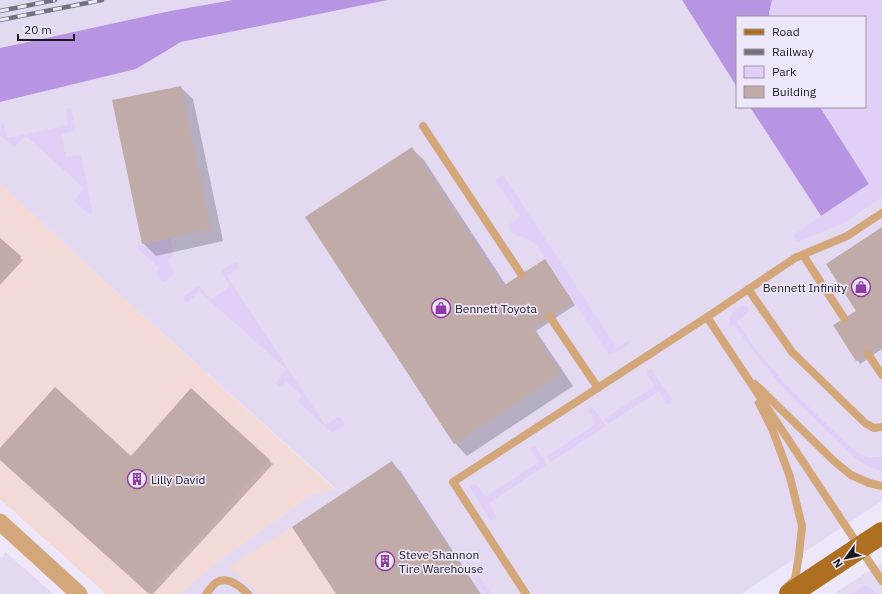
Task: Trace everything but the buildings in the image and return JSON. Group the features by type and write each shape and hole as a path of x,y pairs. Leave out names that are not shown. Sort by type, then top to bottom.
{"main road":[{"path":"790,594 882,533"}],"street":[{"path":"0,522 80,594"}],"lane":[{"path":"423,126 522,274"},
{"path":"526,594 453,482 707,317 794,258 847,236 882,213"},
{"path":"803,255 844,318"},
{"path":"748,288 792,352 865,423 874,428 882,427"},
{"path":"550,317 598,388"},
{"path":"707,317 882,580"},
{"path":"868,354 882,375"},
{"path":"742,370 835,462 851,475 869,483 882,486"},
{"path":"742,370 773,431 790,477 802,526 800,555 794,579 780,594"},
{"path":"206,594 217,582 227,580 241,587 248,594"}],"shaded area":[{"path":"0,0 233,0 170,11 0,48"},
{"path":"233,0 388,0 181,42 136,69 0,102 0,48 170,11"},
{"path":"388,0 682,0 736,85 736,108 751,108 825,223 882,188 882,501 741,594 180,594 210,567 311,495 335,488 101,278 0,183 0,102 136,69 181,42"},
{"path":"682,0 772,0 770,16 736,16 736,85"},
{"path":"751,108 821,108 869,184 821,216"},
{"path":"0,183 101,278 335,489 311,495 210,567 180,594 106,594 0,499"},
{"path":"292,527 336,594 259,594 229,567"},
{"path":"5,552 53,594 0,594 0,557 3,558"},
{"path":"882,563 882,594 834,594 846,586"}],"green space":[{"path":"772,0 882,0 882,197 844,223 797,242 794,236 796,233 869,184 821,108 866,108 866,16 770,16"},
{"path":"69,108 71,109 75,127 74,131 61,134 66,157 81,155 92,211 91,214 89,214 74,201 84,188 26,136 14,147 0,135 1,122 3,123 7,138 68,125 66,110"},
{"path":"503,175 617,348 629,340 631,341 624,348 609,355 536,245 529,240 515,235 509,230 508,225 520,217 495,180"},
{"path":"170,238 173,252 172,256 167,260 174,272 165,282 162,281 156,274 159,268 135,246"},
{"path":"235,262 238,263 238,268 227,276 325,425 338,417 344,422 344,426 332,433 298,402 301,395 286,381 279,386 276,383 286,369 199,291 188,302 184,301 184,296 198,286 200,286 210,300 230,286 222,273 222,270"},
{"path":"746,305 749,311 737,322 758,352 790,389 856,452 868,457 882,457 882,471 864,464 854,457 786,391 763,364 734,325 729,326 730,318 733,312"},
{"path":"651,369 672,399 671,404 666,404 659,391 608,424 604,419 655,386 647,374 648,370"},
{"path":"592,407 606,426 551,462 547,456 596,424 588,410"},
{"path":"534,446 547,464 489,503 497,518 492,521 490,520 470,487 473,484 477,485 485,497 539,462 530,448"},
{"path":"463,552 491,594 485,594 459,554"},
{"path":"864,586 869,587 877,594 851,594"}],"railway":[{"path":"0,11 55,0"},
{"path":"0,20 102,0"}],"place":[{"name":"Bennett Infinity","path":"861,287"},
{"name":"Bennett Toyota","path":"441,308"},
{"name":"Lilly David","path":"137,479"},
{"name":"Steve Shannon Tire Warehouse","path":"385,561"}]}
